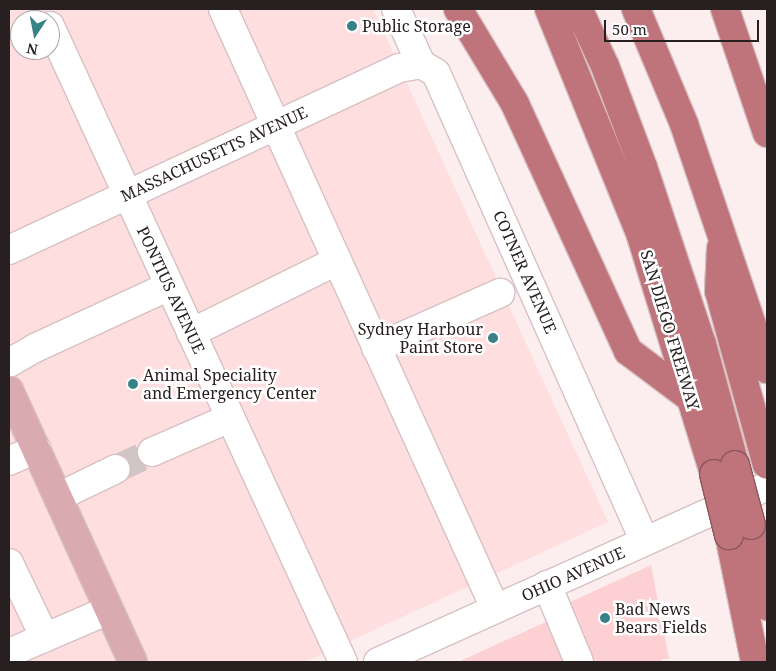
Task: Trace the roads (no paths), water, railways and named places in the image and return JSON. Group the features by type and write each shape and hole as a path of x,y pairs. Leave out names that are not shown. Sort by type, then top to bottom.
{"highway":[{"path":"458,9 515,104 628,351 692,399"},
{"name":"SAN DIEGO FREEWAY","path":"549,9 641,236 692,399 724,469 740,530 756,662"},
{"path":"558,9 583,19 605,66 643,167 702,344 724,469"},
{"path":"636,9 684,124 767,369"},
{"path":"725,9 767,133"},
{"path":"722,234 719,291 765,458"},
{"path":"740,530 767,606"}],"main road":[{"path":"9,390 133,662"}],"street":[{"path":"223,9 274,125 496,608"},
{"name":"COTNER AVENUE","path":"396,9 421,64 436,73 645,542"},
{"name":"PONTIUS AVENUE","path":"60,48 343,662"},
{"name":"MASSACHUSETTS AVENUE","path":"9,250 399,68 421,64"},
{"path":"191,333 337,261"},
{"path":"9,363 35,348 169,286"},
{"path":"376,348 500,293"},
{"path":"152,452 230,418"},
{"path":"9,461 36,449"},
{"path":"58,497 116,469"},
{"name":"OHIO AVENUE","path":"378,662 767,486"},
{"path":"9,563 45,638"},
{"path":"547,585 579,662"},
{"path":"9,653 109,610"}],"tunnel":[{"path":"116,469 152,452"}],"place":[{"name":"Public Storage","path":"352,26"},
{"name":"Sydney Harbour Paint Store","path":"493,338"},
{"name":"Animal Speciality and Emergency Center","path":"133,384"},
{"name":"Bad News Bears Fields","path":"605,618"}]}
